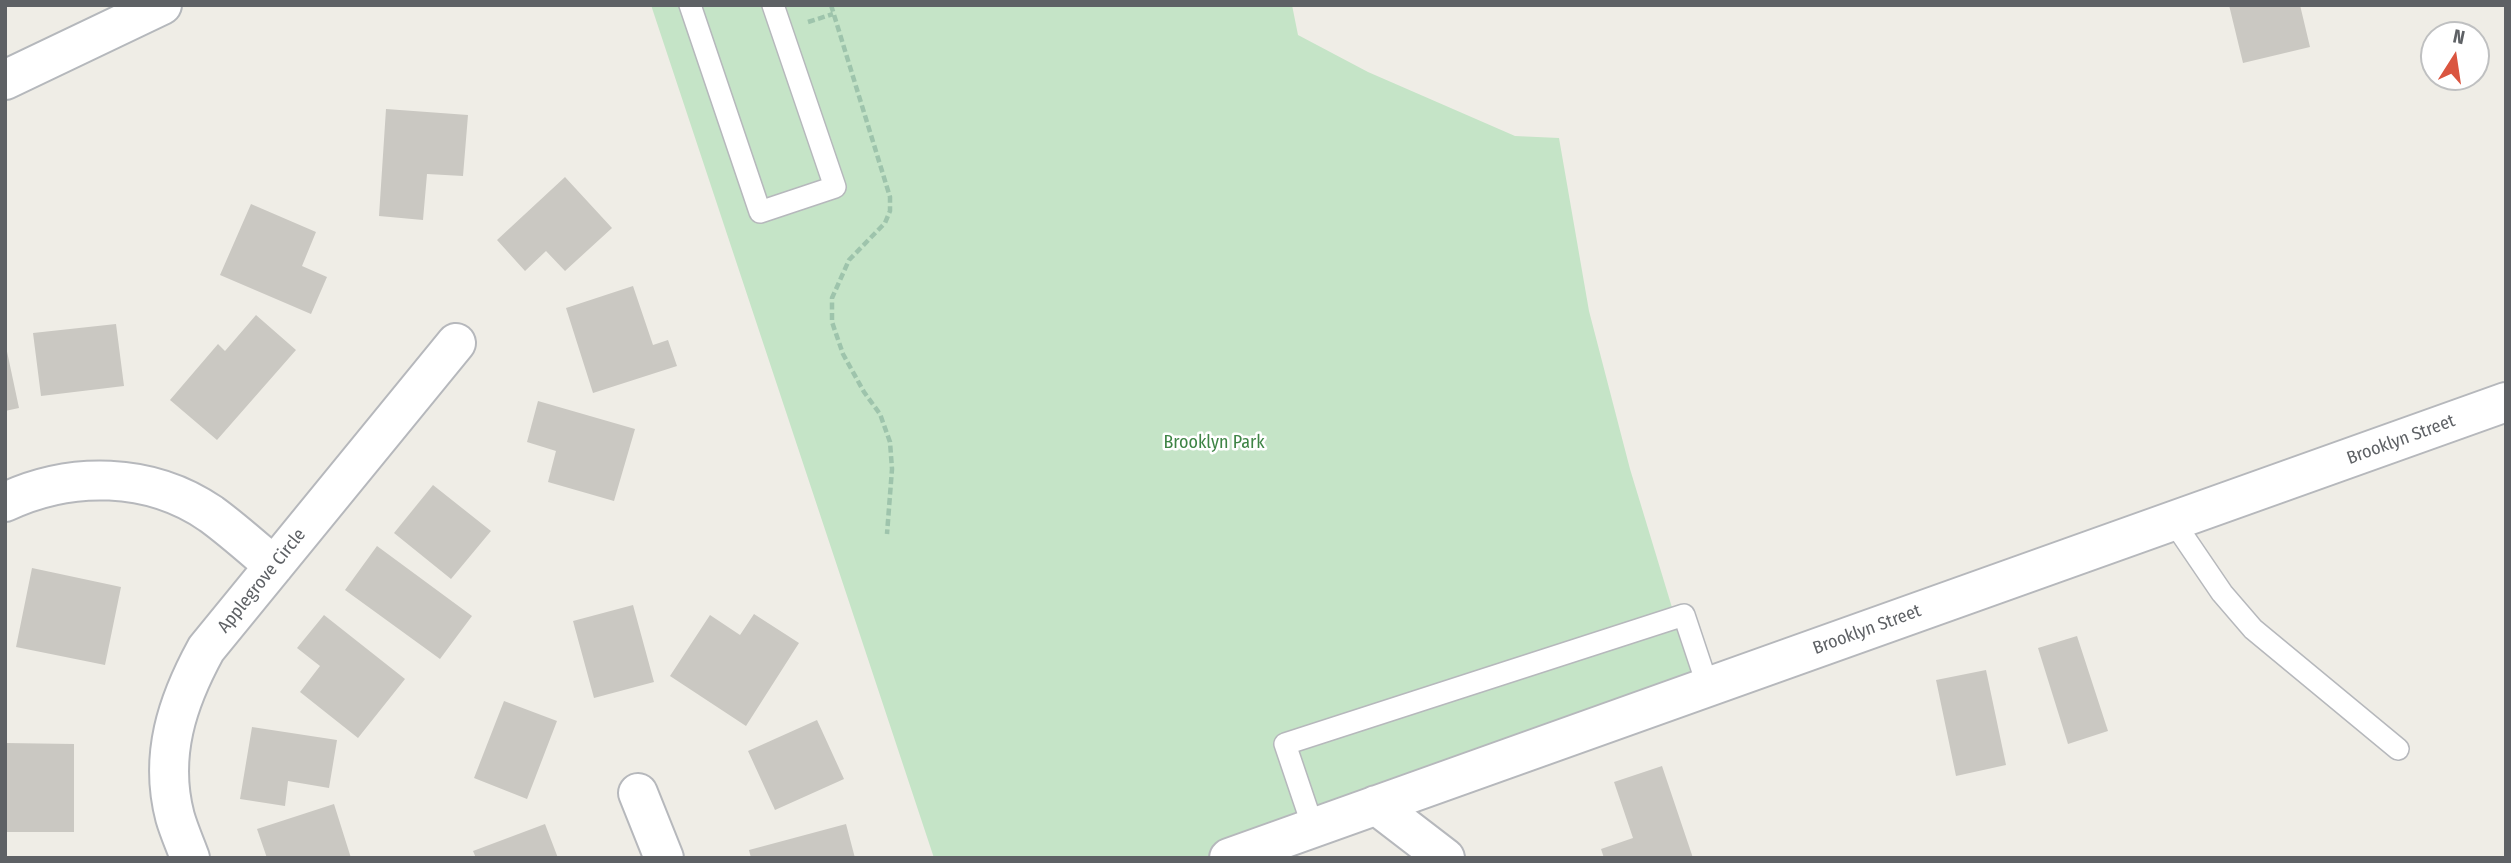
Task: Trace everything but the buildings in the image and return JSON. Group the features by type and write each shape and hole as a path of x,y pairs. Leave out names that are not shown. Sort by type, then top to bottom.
{"street":[{"path":"5,80 162,5"},
{"name":"Applegrove Circle","path":"190,858 174,815 169,769 173,728 187,684 206,649 456,343"},
{"name":"Brooklyn Street","path":"1229,858 2506,402"},
{"path":"5,502 29,491 57,484 93,479 136,483 193,504 212,515 274,566"},
{"path":"638,793 664,858"},
{"path":"1376,805 1446,858"}],"lane":[{"path":"690,5 760,212 835,187 773,5"},
{"path":"2174,521 2222,593 2253,629 2398,749"},
{"path":"1313,827 1285,744 1684,615 1708,687"}],"path":[{"path":"831,5 890,197 890,211 885,223 849,260 832,298 832,323 843,354 863,392 880,414 890,442 892,469 887,534"}],"green space":[{"name":"Brooklyn Park","path":"651,5 1292,5 1298,35 1368,72 1515,136 1559,138 1589,311 1630,469 1697,690 1231,858 934,858"}]}
